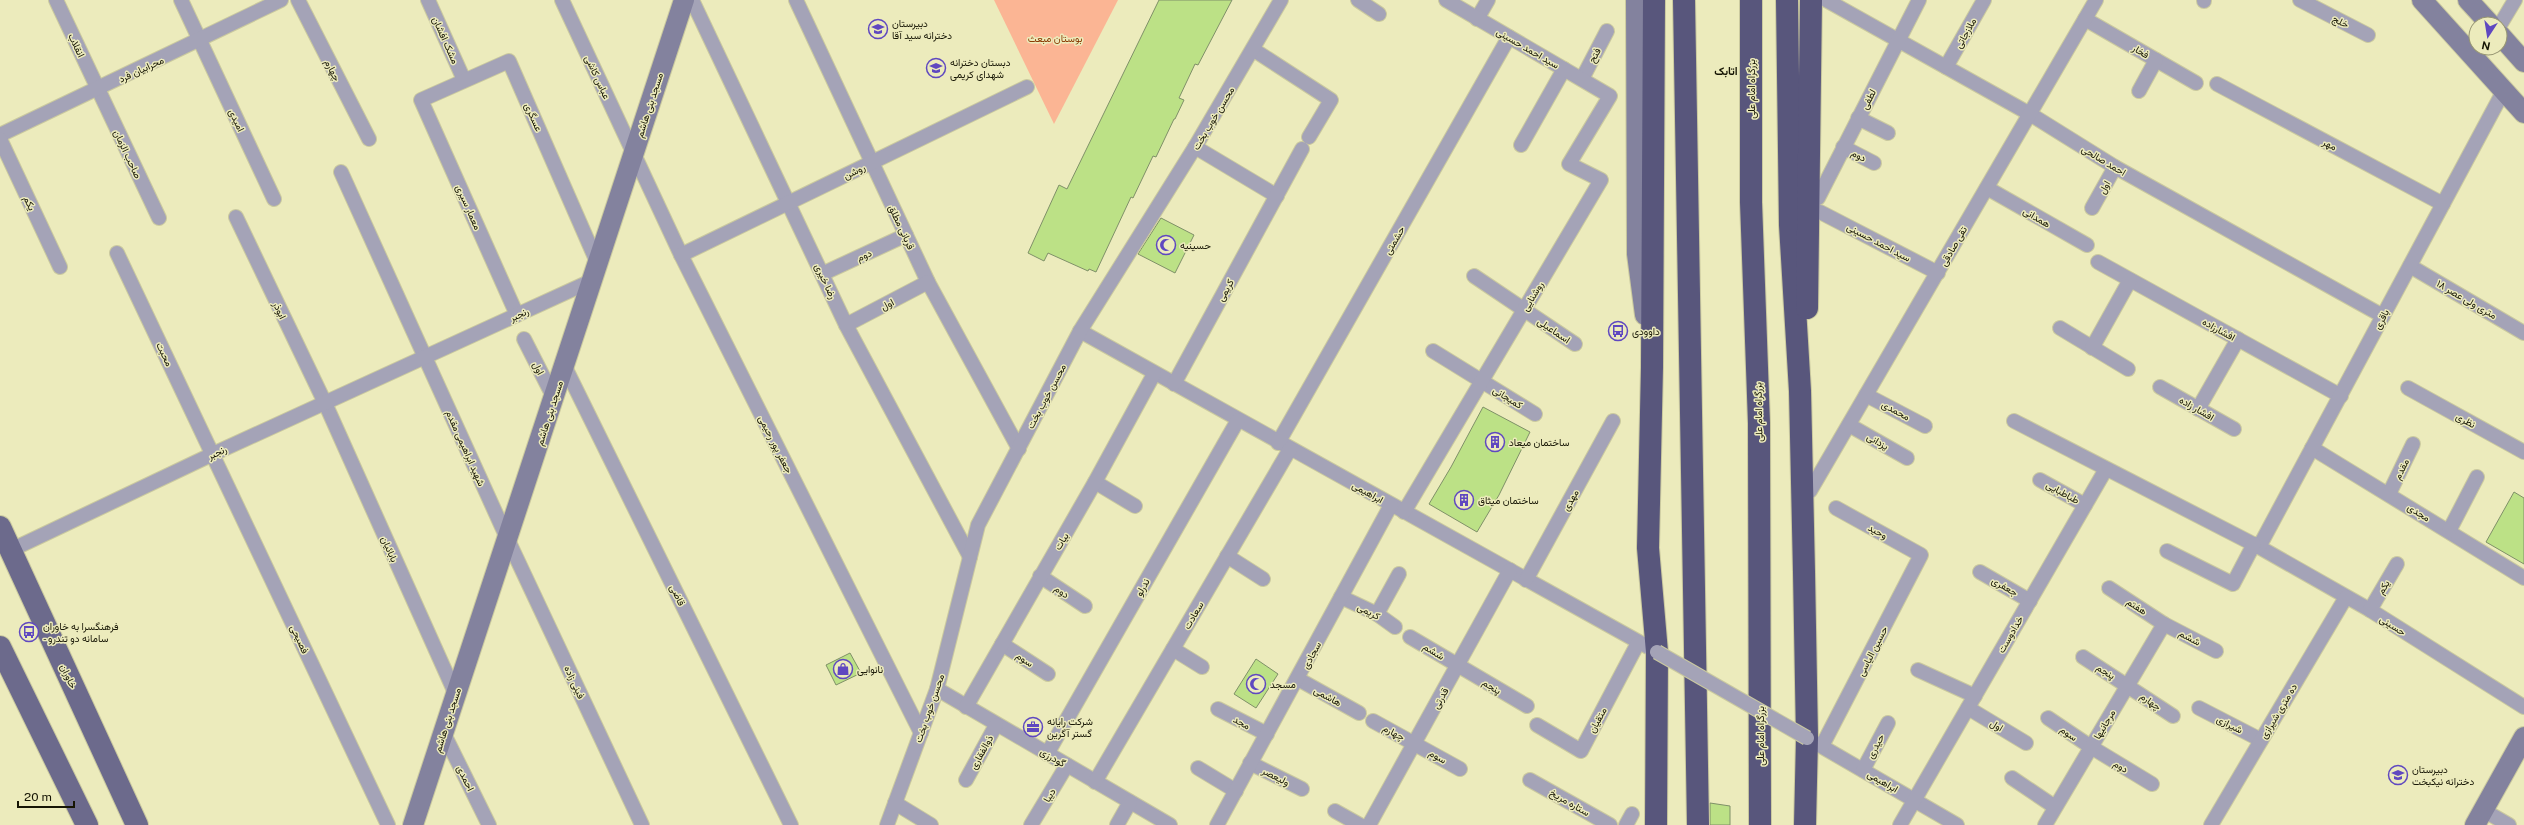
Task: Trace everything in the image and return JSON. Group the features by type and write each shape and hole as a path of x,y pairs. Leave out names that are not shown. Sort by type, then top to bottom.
{"highway":[{"path":"1654,0 1652,367 1647,648 1656,825"},
{"path":"1684,0 1698,825"},
{"name":"بزرگراه امام علی","path":"1751,0 1751,202 1759,423 1760,825"},
{"path":"1787,0 1790,226 1800,391 1815,742 1805,825"},
{"path":"1800,391 1809,291 1810,0"}],"main road":[{"name":"مسجد بنی هاشم","path":"413,825 684,0"},
{"path":"1636,0 1637,254 1652,367"},
{"path":"2422,0 2503,92 2524,113"},
{"path":"2468,0 2483,16"},
{"path":"2508,44 2523,61"},
{"name":"خاوران","path":"0,527 137,825"},
{"path":"0,647 87,825"},
{"path":"2479,818 2524,737"}],"street":[{"name":"انقلاب","path":"56,0 98,90"},
{"name":"امیدی","path":"181,0 274,199"},
{"name":"محرابیان فرد","path":"0,136 200,41 282,0"},
{"name":"چهارم","path":"298,0 369,139"},
{"name":"مشک افشان","path":"428,0 464,80"},
{"name":"عباس کاشی","path":"562,0 633,154"},
{"name":"رضا خیری","path":"692,0 846,325 970,557"},
{"name":"قربانی مطلق","path":"796,0 928,282 1019,448"},
{"name":"محسن خوب بخت","path":"886,825 937,689 978,525 1080,331 1195,148 1254,50 1281,0"},
{"path":"1358,0 1379,14"},
{"name":"سید احمد حسینی","path":"1446,0 1610,96"},
{"path":"1477,19 1488,0"},
{"name":"احمد صالحی","path":"1826,0 2030,114 2115,167 2383,316"},
{"name":"لطفی","path":"1819,205 1843,147 1919,0"},
{"name":"ملازجاتی","path":"1946,67 1984,0"},
{"name":"تقی صادقی","path":"1810,491 2096,0"},
{"name":"خلج","path":"2300,0 2315,4 2368,35"},
{"path":"2505,16 2514,0"},
{"name":"فخار","path":"2085,19 2196,83"},
{"name":"فتح","path":"1582,79 1607,31"},
{"name":"حشمتی","path":"1284,446 1509,37"},
{"name":"کریمی","path":"1174,384 1331,100 1254,50"},
{"path":"2139,90 2156,60"},
{"name":"عسگری","path":"422,100 509,61 597,262"},
{"path":"1521,145 1564,69"},
{"name":"مهر","path":"2217,84 2443,204"},
{"name":"روشن","path":"681,255 1027,87"},
{"name":"صاحب الزمان","path":"98,90 159,218"},
{"name":"باقری","path":"2167,551 2233,584 2341,396 2503,92"},
{"name":"روشنایی","path":"1404,512 1523,309 1601,180 1569,164 1610,96"},
{"name":"معمار سیری","path":"422,100 517,315"},
{"path":"1858,118 1888,134"},
{"name":"یکم","path":"0,139 60,267"},
{"name":"دوم","path":"1843,147 1874,164"},
{"path":"1195,148 1277,196"},
{"name":"جعفر پور رحیمی","path":"633,154 681,255 921,733"},
{"name":"اول","path":"2092,208 2115,167"},
{"path":"341,172 425,357"},
{"name":"همدانی","path":"1987,188 2087,245"},
{"name":"سید احمد حسینی","path":"1819,205 1938,273"},
{"name":"ابوذر","path":"236,217 325,403"},
{"name":"دوم","path":"822,274 906,235"},
{"name":"محبت","path":"117,253 213,454"},
{"name":"افشارزاده","path":"2098,262 2341,396"},
{"name":"۱۸ متری ولی عصر","path":"2410,266 2524,332"},
{"name":"اسماعیلی","path":"1474,276 1575,344"},
{"path":"2092,348 2130,280"},
{"name":"رنجبر","path":"11,550 213,454 591,281"},
{"name":"اول","path":"846,325 928,282"},
{"path":"2060,328 2128,369"},
{"name":"ابراهیمی","path":"1080,331 1154,374 1510,570 1815,742 1958,825"},
{"name":"اول","path":"524,339 554,398"},
{"path":"2198,409 2238,339"},
{"name":"کمیجانی","path":"1433,351 1535,414"},
{"name":"شهید ابراهیمی مقدم","path":"425,357 507,538"},
{"name":"قاضی","path":"564,365 791,825"},
{"name":"بیات","path":"966,707 1095,482 1154,374"},
{"name":"افشار زاده","path":"2160,387 2234,429"},
{"name":"نظری","path":"2408,388 2524,452"},
{"name":"محمدی","path":"1866,395 1925,426"},
{"name":"بابائیان","path":"325,403 456,695"},
{"name":"ندرلو","path":"1047,754 1238,420"},
{"name":"مهدی","path":"1526,580 1613,421"},
{"path":"2014,422 2256,546"},
{"name":"یزدانی","path":"1849,425 1907,458"},
{"name":"مقدم","path":"2389,494 2413,444"},
{"name":"سعادت","path":"1095,782 1227,556 1284,446"},
{"name":"مجدی","path":"2312,448 2524,578"},
{"name":"فصیحی","path":"213,454 388,825"},
{"name":"خدادوست","path":"1900,825 2106,469"},
{"path":"2449,531 2477,477"},
{"name":"طباطبایی","path":"2040,480 2086,505"},
{"path":"1095,482 1135,506"},
{"name":"سجادی","path":"1217,825 1298,679 1391,505"},
{"name":"وحید","path":"1836,508 1921,555"},
{"name":"فینی زاده","path":"507,538 642,825"},
{"name":"حسینی","path":"2256,546 2370,610 2524,707"},
{"name":"حسین الیاسی","path":"1815,742 1921,555"},
{"path":"1227,556 1263,579"},
{"name":"یکم","path":"2370,610 2397,564"},
{"name":"قدرتی","path":"1369,825 1510,570"},
{"name":"جعفری","path":"1980,572 2030,601"},
{"path":"1377,614 1399,574"},
{"name":"دوم","path":"1040,576 1085,606"},
{"name":"هفتم","path":"2109,588 2164,624"},
{"name":"کریمی","path":"1341,597 1377,614 1395,627"},
{"name":"ده متری شیرازی","path":"2211,825 2346,597"},
{"name":"ششم","path":"2164,624 2216,651"},
{"name":"مرجانیها","path":"2045,825 2164,624"},
{"name":"ششم","path":"1410,637 1458,666"},
{"name":"سوم","path":"1002,644 1048,674"},
{"name":"متقیان","path":"1537,725 1581,751 1647,648"},
{"path":"1173,649 1202,668"},
{"name":"پنجم","path":"2083,657 2128,685"},
{"name":"پنجم","path":"1458,666 1527,706"},
{"name":"اول","path":"1918,670 1971,702 2026,743"},
{"name":"هاشمی","path":"1298,679 1359,713"},
{"name":"چهارم","path":"2128,685 2173,716"},
{"name":"گودرزی","path":"937,689 996,725 1170,825"},
{"name":"شیرازی","path":"2199,708 2261,740"},
{"name":"مجد","path":"1218,709 1267,734"},
{"name":"سوم","path":"2048,718 2091,747"},
{"name":"چهارم","path":"1373,721 1415,743"},
{"name":"حیدری","path":"1863,770 1888,722"},
{"name":"ذوالفقاری","path":"966,780 996,725"},
{"name":"احمدی","path":"443,732 489,825"},
{"name":"سوم","path":"1415,743 1460,769"},
{"name":"دوم","path":"2091,747 2152,784"},
{"name":"ولیعصر","path":"1250,764 1302,789"},
{"name":"دیبا","path":"1031,825 1067,765"},
{"path":"1198,768 1236,791"},
{"path":"2012,778 2055,807"},
{"name":"ستاره مریخ","path":"1530,780 1610,825"},
{"path":"1117,825 1130,802"},
{"path":"895,803 931,825"},
{"path":"1335,811 1360,825"},
{"path":"2479,818 2509,825"}],"green space":[{"name":"بوستان مبعث","path":"994,0 1118,0 1054,124"}],"building":[{"path":"1159,0 1232,0 1198,65 1195,64 1179,98 1184,100 1175,119 1156,157 1153,156 1133,198 1131,197 1096,272 1089,269 1088,271 1048,253 1044,261 1028,253 1059,185 1067,189"},
{"name":"حسینیه","path":"1161,218 1194,235 1175,273 1138,254"},
{"path":"1483,407 1530,432 1499,495 1477,532 1429,504 1451,467"},
{"path":"2514,492 2524,498 2524,564 2486,542"},
{"name":"نانوایی","path":"850,653 861,673 836,685 826,665"},
{"name":"مسجد","path":"1256,659 1278,674 1256,708 1234,694"},
{"path":"1710,803 1730,806 1730,825 1710,825"}],"place":[{"name":"دبیرستان دخترانه سید آقا","path":"878,29"},
{"name":"دبستان دخترانه شهدای کریمی","path":"936,68"},
{"name":"حسینیه","path":"1166,245"},
{"name":"داوودی","path":"1618,331"},
{"name":"ساختمان میعاد","path":"1495,442"},
{"name":"ساختمان میثاق","path":"1464,500"},
{"name":"فرهنگسرا به خاوران - سامانه دو تندرو","path":"29,632"},
{"name":"نانوایی","path":"843,669"},
{"name":"مسجد","path":"1256,684"},
{"name":"شرکت رایانه گستر آگرین","path":"1033,727"},
{"name":"دبیرستان دخترانه نیکبخت","path":"2398,775"}],"district":[{"name":"اتابک","path":"1726,71"}]}
